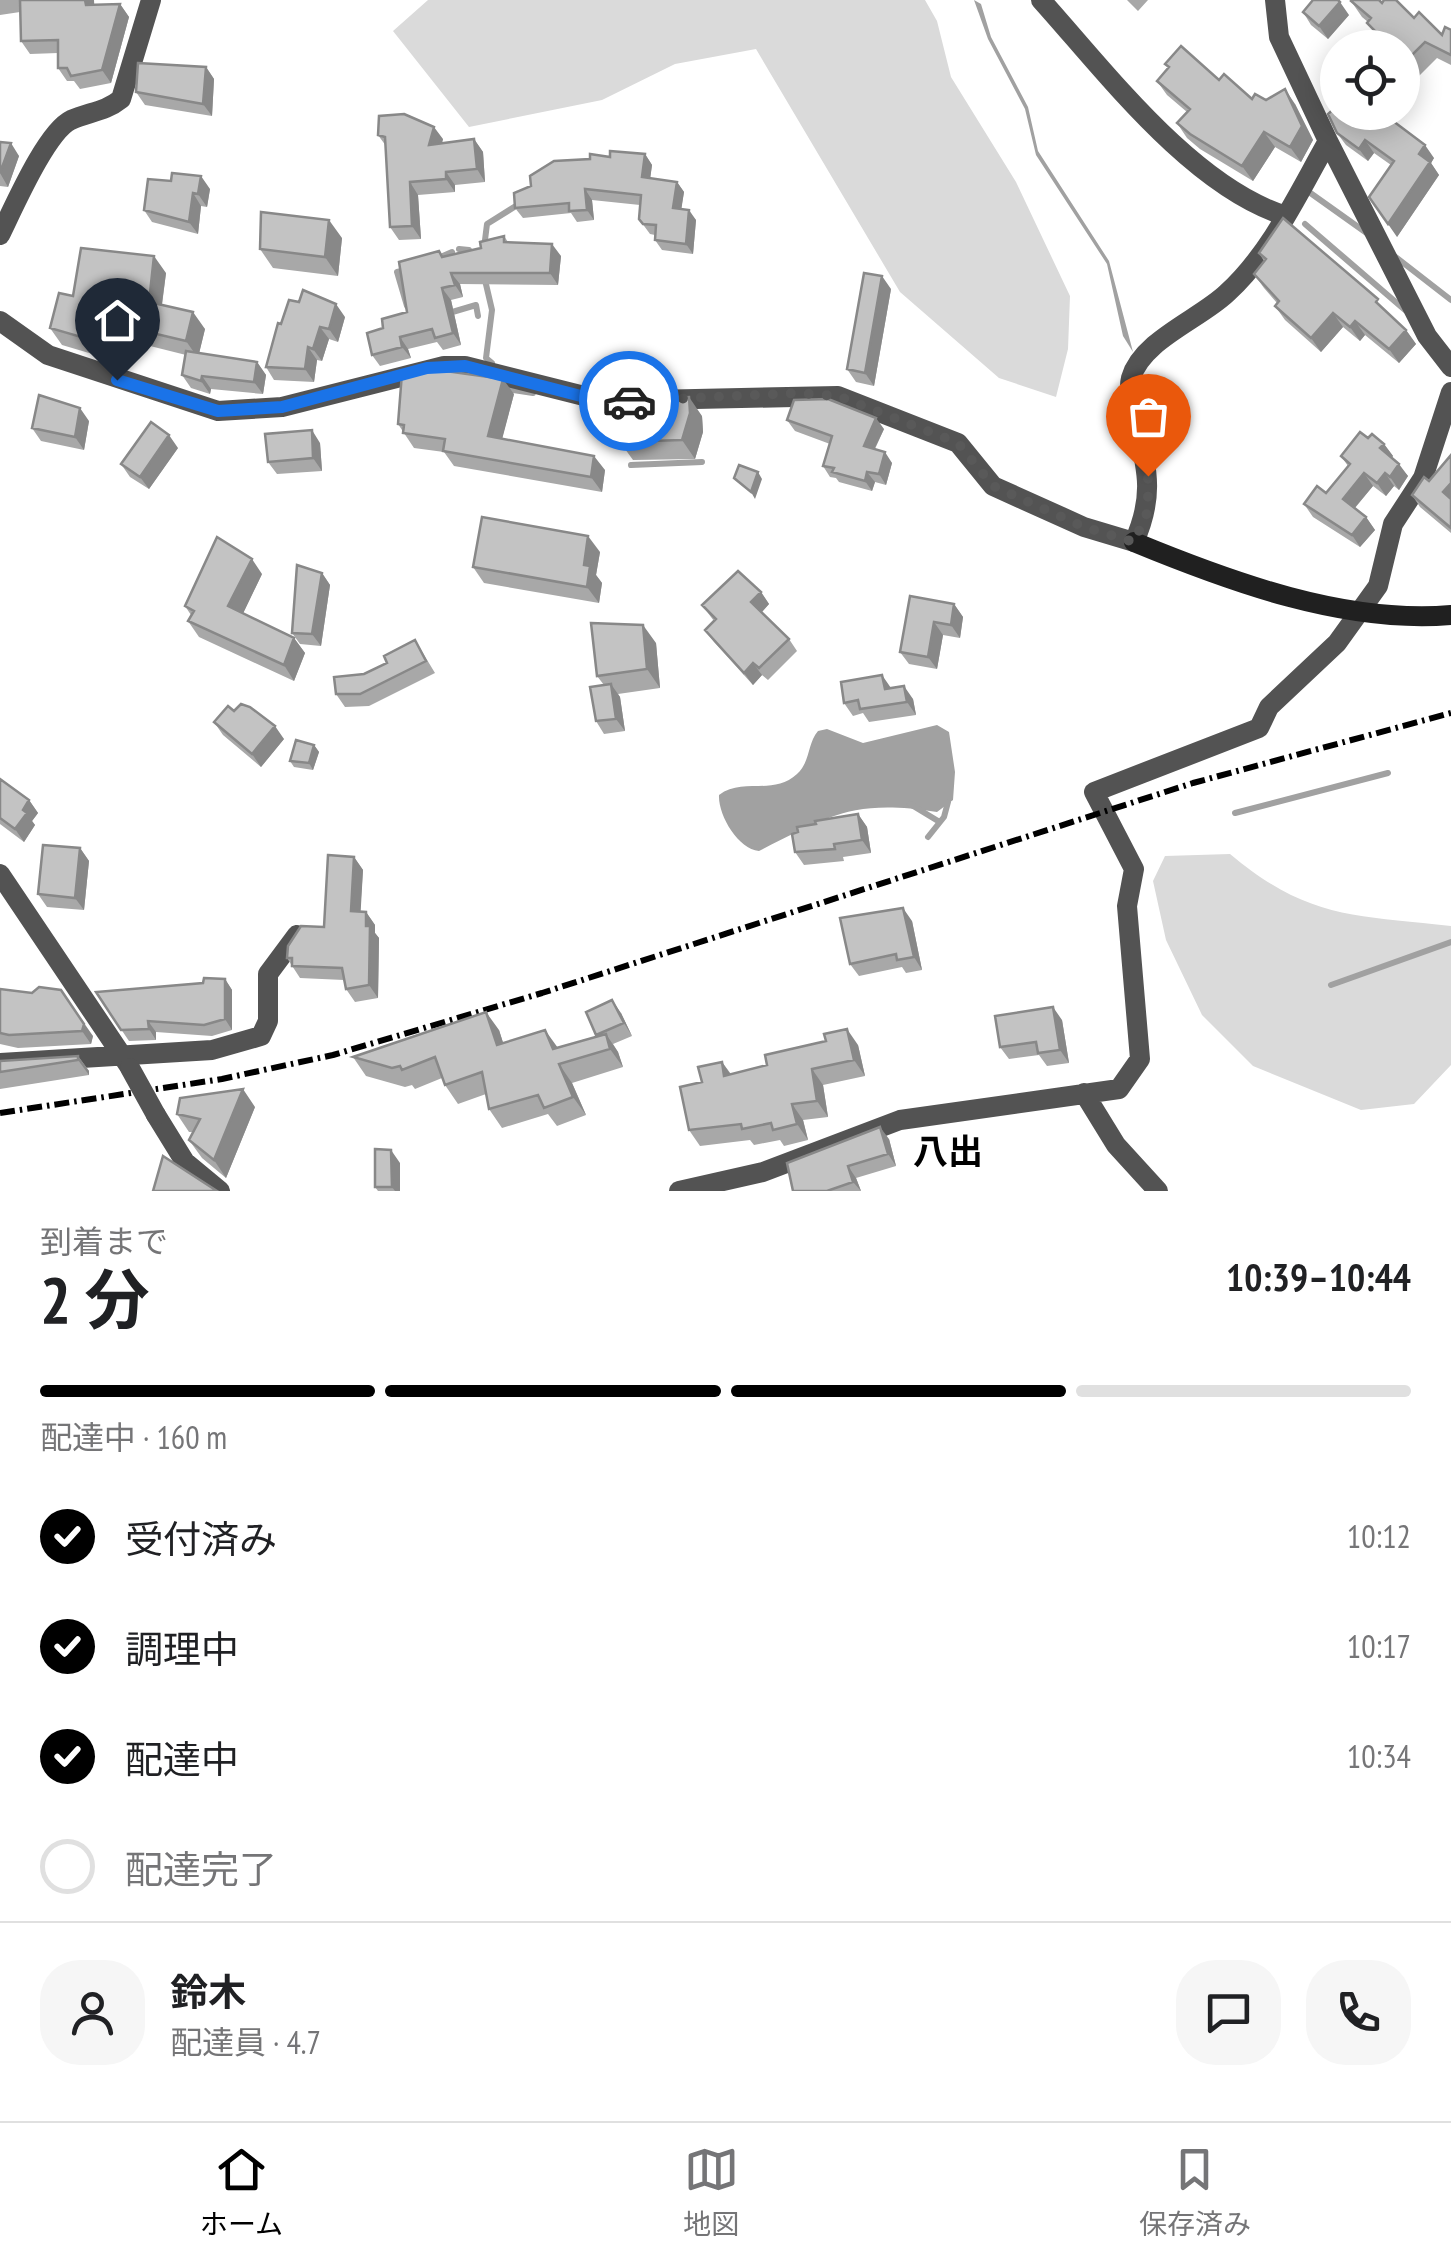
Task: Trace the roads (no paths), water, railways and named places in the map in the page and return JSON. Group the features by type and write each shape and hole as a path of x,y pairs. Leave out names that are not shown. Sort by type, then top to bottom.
{"street":[{"path":"0,235 50,142 68,121 109,109 122,99 151,0"},
{"path":"1042,0 1126,95 1199,165 1286,216"},
{"path":"1275,0 1279,38 1328,141 1427,336 1451,367"},
{"path":"1134,542 1148,511 1148,476 1131,398 1131,378 1149,352 1229,292 1286,216 1328,141"},
{"path":"0,321 48,355 218,411 282,407 444,366 465,366 604,402 798,393 838,396 958,443 993,486 1084,527 1294,597 1358,612 1451,615"},
{"path":"689,1190 763,1172 900,1120 1118,1089 1140,1059 1128,906 1134,870 1094,792 1259,728 1269,707 1318,664 1378,586 1393,524 1423,478 1451,392"},
{"path":"0,874 126,1062 185,1162 220,1191"},
{"path":"0,1063 25,1058 126,1062 212,1050 260,1036 268,1021 268,974 298,935"},
{"path":"1084,1093 1116,1145 1158,1191"}],"waterway":[{"path":"1309,192 1368,234"},
{"path":"484,248 487,224 519,204"},
{"path":"1305,224 1405,310"},
{"path":"459,249 469,250 469,257"},
{"path":"436,259 452,252"},
{"path":"1393,255 1451,300"},
{"path":"406,270 397,272 407,306"},
{"path":"485,280 492,310 486,358 492,363"},
{"path":"449,313 476,305 478,316"},
{"path":"506,389 533,393"},
{"path":"631,465 702,462"},
{"path":"1235,813 1388,773"},
{"path":"928,837 944,817 948,802"},
{"path":"910,804 938,821"},
{"path":"1331,985 1451,942"}],"railway":[{"path":"0,1113 222,1079 333,1055 542,993 1193,783 1451,713"}],"district":[{"name":"八出","path":"948,1151"}]}
